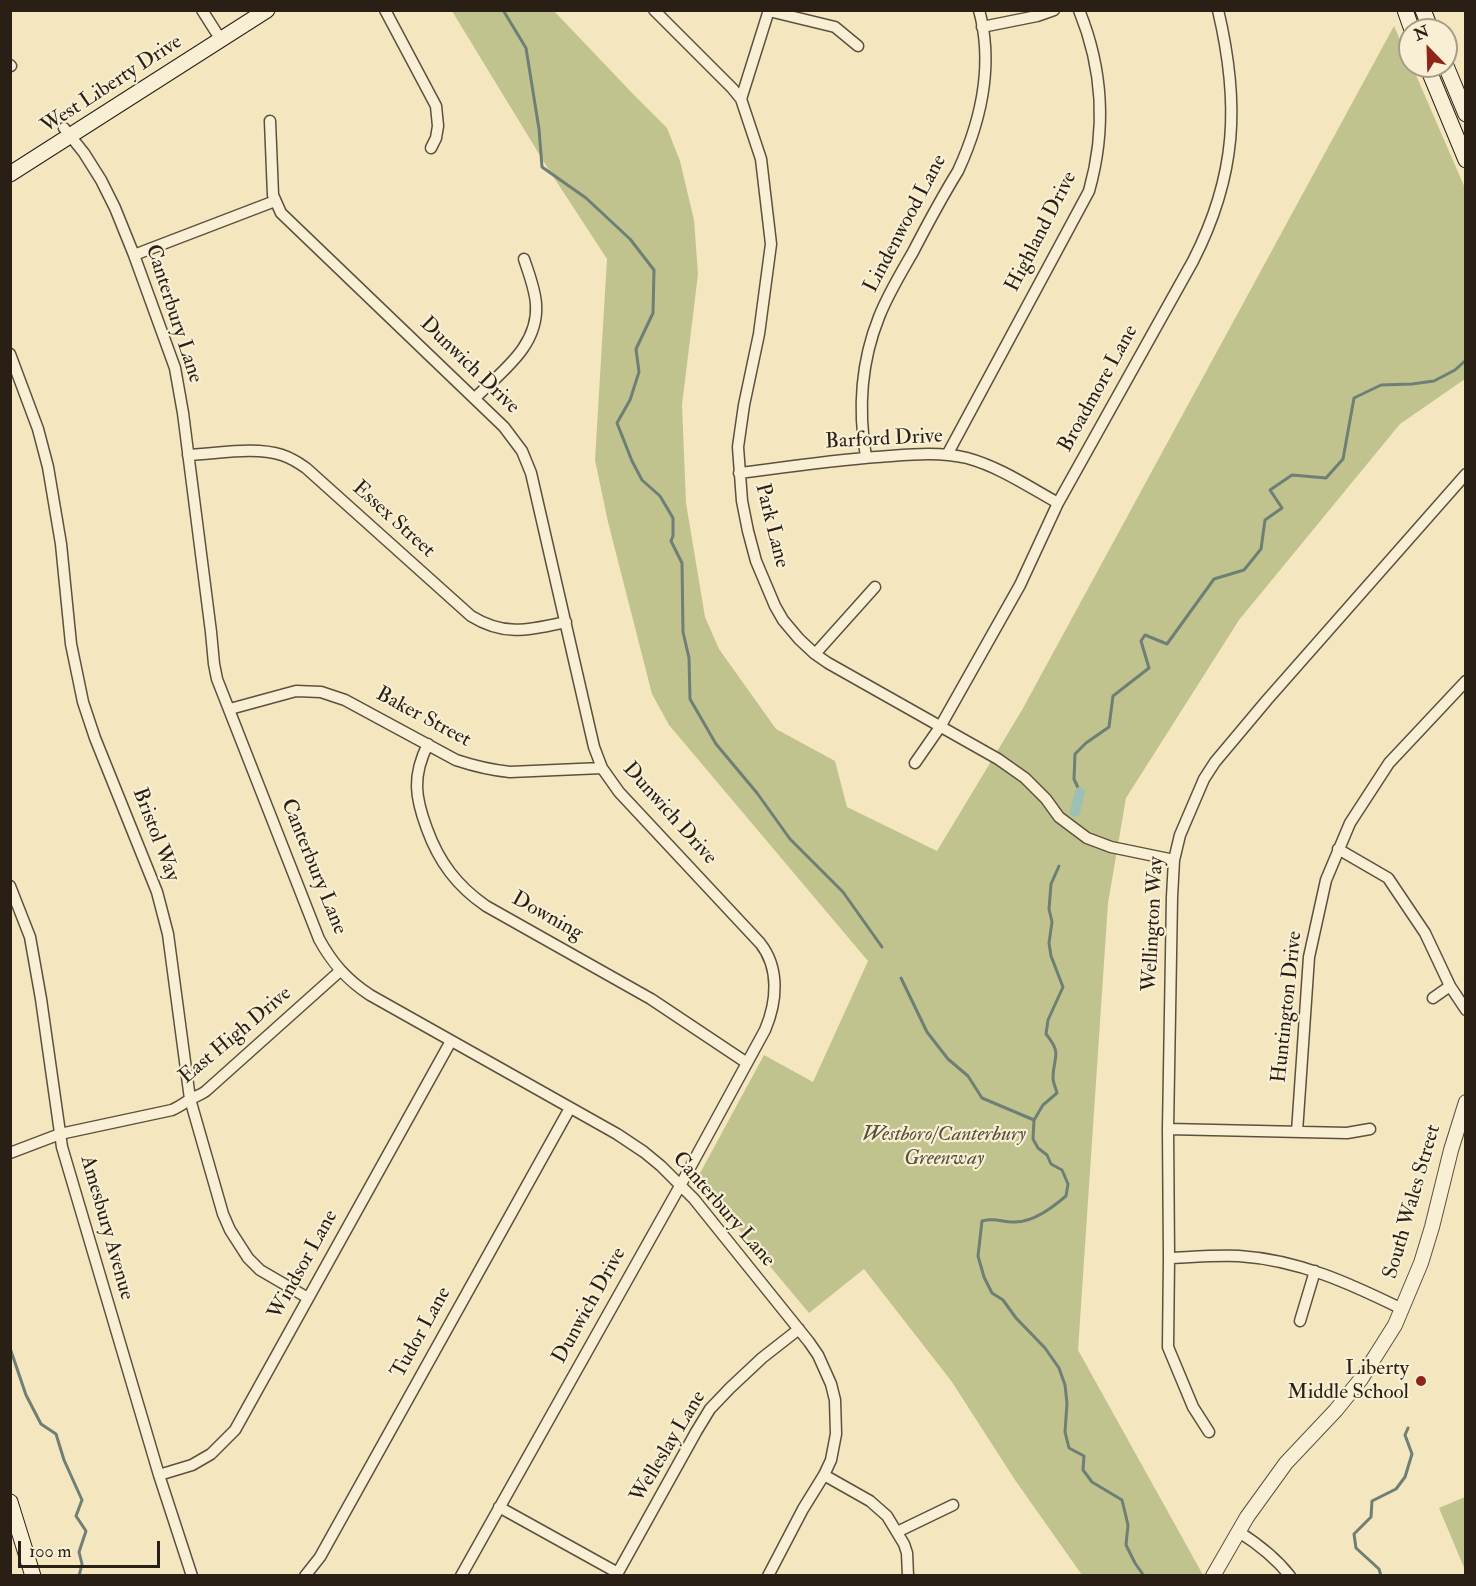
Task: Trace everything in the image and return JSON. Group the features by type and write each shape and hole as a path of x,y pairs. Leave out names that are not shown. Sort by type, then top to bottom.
{"main road":[{"name":"West Liberty Drive","path":"10,174 67,132 267,10"},
{"path":"1432,78 1466,160"},
{"path":"1451,78 1466,114"},
{"path":"10,1502 33,1575"}],"street":[{"path":"202,10 221,40"},
{"path":"385,10 436,106 438,126 431,148"},
{"name":"Park Lane","path":"654,10 741,99 761,159 771,244 759,334 739,437 739,473 742,501 756,561 783,620 799,639 828,663 998,759 1025,778 1059,817 1087,838 1111,847 1174,860"},
{"name":"Lindenwood Lane","path":"866,458 861,420 861,394 870,343 885,303 958,171 976,125 985,77 985,52 979,10"},
{"path":"982,27 1037,16 1054,10"},
{"name":"Highland Drive","path":"947,455 1089,191 1099,147 1100,94 1093,49 1079,10"},
{"name":"Broadmore Lane","path":"915,763 940,727 1020,585 1058,503 1193,261 1212,221 1229,155 1232,104 1228,60 1218,10"},
{"path":"741,99 769,11 835,27 858,46"},
{"path":"134,255 275,201 270,121"},
{"name":"Canterbury Lane","path":"67,132 84,153 115,208 175,368 214,664 223,694 319,939 328,956 340,971 370,995 617,1134 644,1152 694,1199 818,1355 831,1384 835,1400 836,1434 831,1460 768,1575"},
{"name":"Dunwich Drive","path":"275,201 285,217 475,398 516,441 531,473 594,747 602,768 619,792 768,953 774,976 775,991 770,1019 765,1030 461,1575"},
{"path":"475,398 523,350 534,328 536,304 524,259"},
{"name":"Bristol Way","path":"10,354 38,429 48,467 61,544 71,644 83,702 163,913 190,1099 215,1190 230,1230 248,1258 260,1270 308,1298"},
{"name":"Essex Street","path":"188,455 254,451 268,452 288,458 306,468 471,616 482,623 507,631 519,631 566,622"},
{"name":"Barford Drive","path":"739,473 931,453 967,458 990,466 1058,503"},
{"name":"Wellington Way","path":"1209,1432 1193,1407 1168,1347 1168,1129 1172,897 1174,860 1180,835 1204,779 1215,762 1466,474"},
{"path":"815,654 875,587"},
{"name":"Huntington Drive","path":"1297,1132 1309,957 1326,880 1350,823 1389,763 1466,681"},
{"name":"Baker Street","path":"230,709 296,691 321,692 345,699 456,760 476,767 510,772 602,768"},
{"name":"Downing","path":"428,744 418,770 417,797 433,845 457,882 486,906 651,999 747,1063"},
{"path":"1338,849 1388,878 1425,933 1450,986 1466,1010"},
{"name":"Amesbury Avenue","path":"10,886 30,937 62,1147 159,1475 192,1575"},
{"name":"East High Drive","path":"10,1153 60,1134 172,1110 185,1105 190,1099 207,1090 340,971"},
{"path":"1433,998 1450,986"},
{"name":"Windsor Lane","path":"159,1475 192,1465 211,1454 235,1430 451,1041"},
{"name":"South Wales Street","path":"1213,1575 1247,1517 1286,1463 1336,1410 1361,1379 1395,1325 1421,1263 1466,1102"},
{"name":"Tudor Lane","path":"305,1575 320,1557 570,1108"},
{"path":"1168,1129 1347,1133 1370,1129"},
{"path":"1169,1258 1239,1256 1281,1262 1315,1271 1362,1289 1402,1309"},
{"path":"1300,1321 1315,1271"},
{"name":"Welleslay Lane","path":"617,1574 710,1409 762,1358 799,1329"},
{"path":"824,1475 870,1501 887,1516 904,1544 907,1553 908,1575"},
{"path":"897,1532 953,1505"},
{"path":"499,1507 617,1574"},
{"path":"1239,1532 1260,1545 1290,1575"}],"green space":[{"name":"Westboro/Canterbury Greenway","path":"452,11 554,11 667,128 680,161 694,220 698,274 682,405 686,503 705,617 719,649 776,729 835,761 847,807 937,851 1022,710 1394,26 1398,35 1398,78 1417,78 1465,188 1465,379 1400,424 1239,620 1126,798 1108,903 1078,1350 1203,1575 1082,1575 1015,1480 952,1382 864,1269 809,1313 701,1184 699,1175 764,1055 813,1082 868,961 669,725 652,694 608,522 595,460 607,259 547,167"},
{"path":"1465,1497 1465,1570 1439,1508"}],"waterway":[{"path":"503,10 526,48 539,129 542,167 586,198 630,239 654,270 653,313 636,349 639,372 630,400 617,423 642,480 660,496 673,518 671,541 682,563 683,632 689,658 690,699 716,744 757,793 790,839 843,892 882,947"},
{"path":"1080,792 1074,779 1075,754 1109,727 1113,696 1149,668 1141,641 1145,635 1167,644 1214,579 1244,570 1261,549 1265,520 1282,508 1270,490 1292,475 1326,478 1343,459 1354,398 1381,385 1434,381 1455,370 1466,360"},
{"path":"1075,812 1080,792"},
{"path":"1059,866 1051,884 1049,909 1052,922 1049,943 1051,956 1063,987 1048,1020 1046,1034 1056,1051 1053,1082 1057,1093 1043,1105 1034,1120 1033,1139 1038,1148 1047,1155 1051,1164 1062,1170 1068,1184 1066,1196 1036,1217 1015,1222 982,1221 978,1256 984,1277 992,1293 1003,1300 1016,1318 1045,1348 1059,1368 1065,1385 1067,1403 1065,1432 1069,1448 1084,1456 1083,1470 1092,1482 1122,1500 1128,1525 1126,1545 1144,1576"},
{"path":"901,978 927,1032 948,1059 968,1076 982,1098 1034,1120"},
{"path":"10,1348 26,1395 41,1424 56,1434 64,1460 82,1500 76,1516 86,1531 79,1552 82,1564 79,1576"},
{"path":"1381,1576 1379,1569 1356,1548 1354,1534 1371,1517 1372,1501 1396,1489 1405,1477 1412,1454 1405,1435 1408,1428"}],"place":[{"name":"Liberty Middle School","path":"1421,1381"}]}
